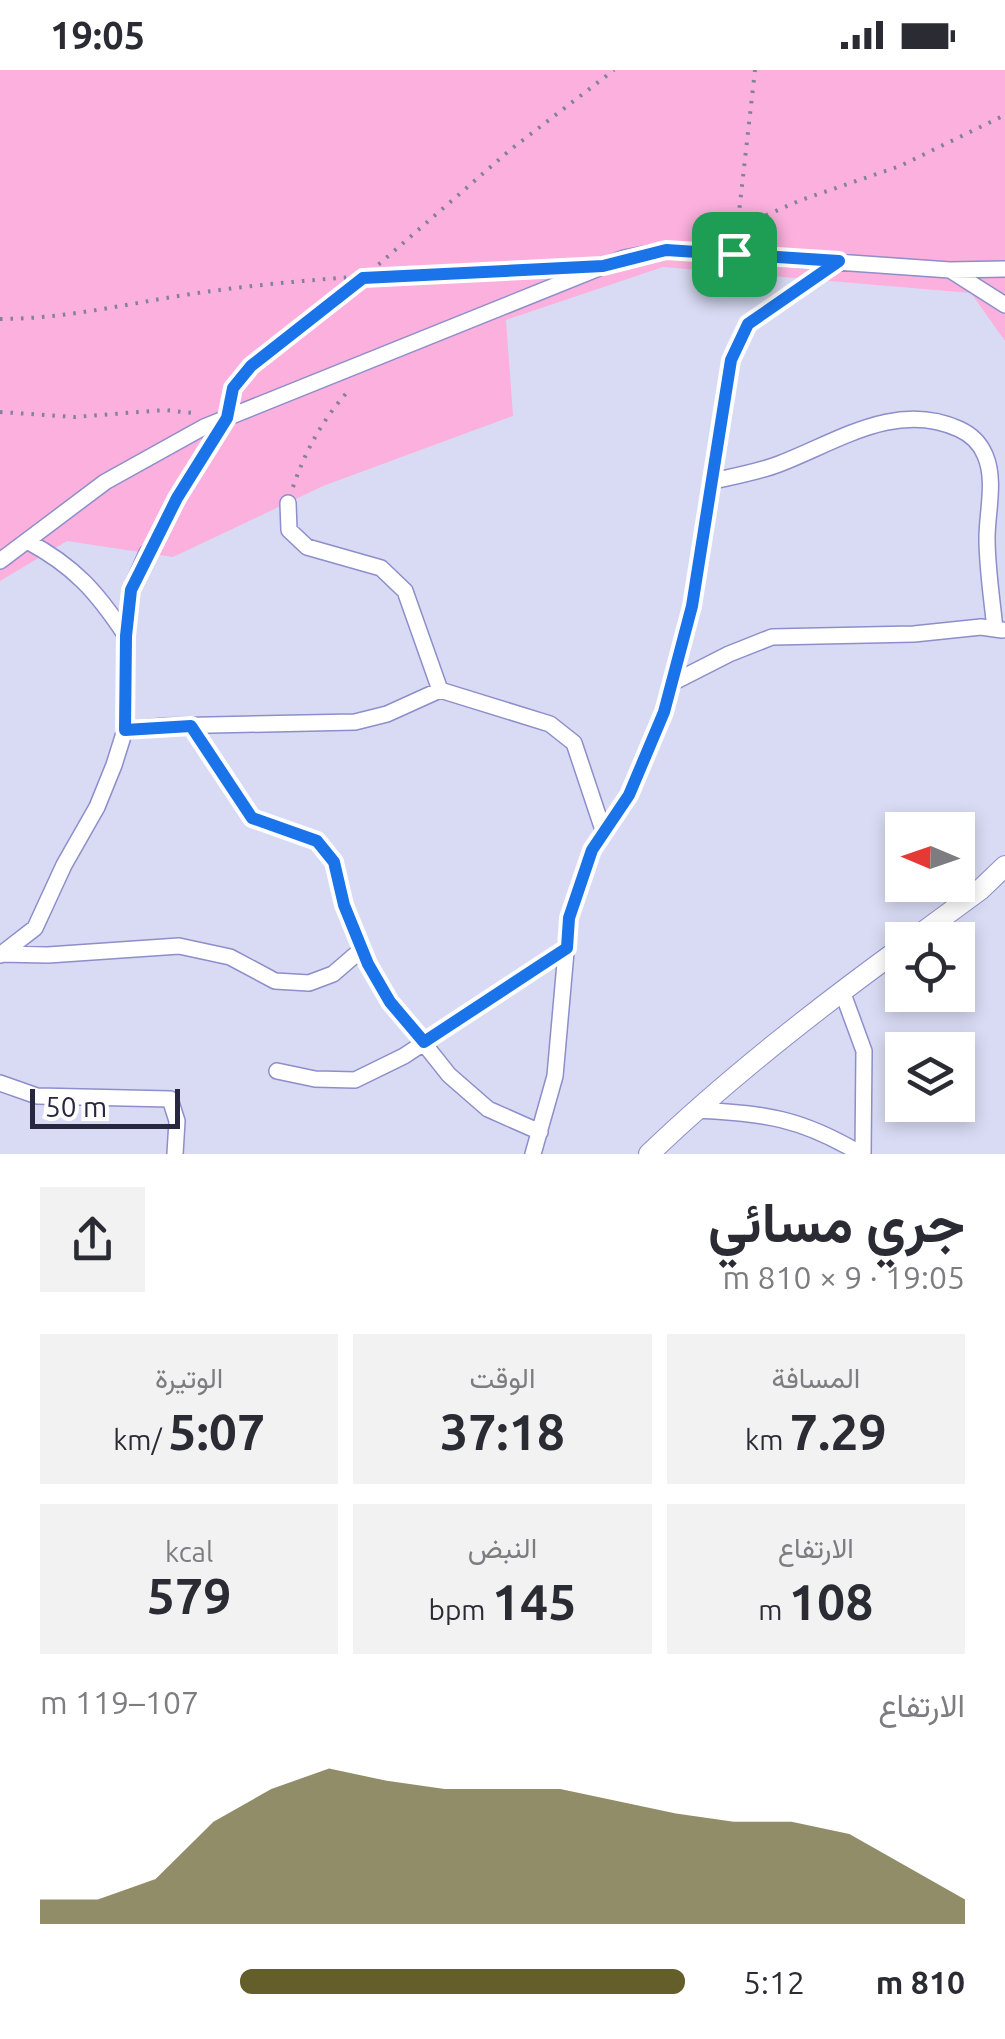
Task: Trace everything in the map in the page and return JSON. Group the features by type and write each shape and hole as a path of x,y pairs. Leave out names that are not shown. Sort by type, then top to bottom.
{"street":[{"path":"0,562 106,482 204,427 624,258 666,250 950,270 1005,269"},
{"path":"532,1154 556,1076 569,918 592,850 629,795 664,712 692,606 731,360 748,324 839,261"},
{"path":"950,270 1005,305"},
{"path":"672,684 772,636 914,634 981,627 1000,630 987,538 986,455 970,434 946,422 902,418 869,425 768,468 712,481"},
{"path":"288,503 290,530 306,547 381,568 405,591 440,690"},
{"path":"27,541 72,569 98,594 126,636"},
{"path":"0,954 35,928 64,864 97,807 125,730 126,636 131,590 147,553"},
{"path":"125,730 355,722 388,714 440,690 550,724 574,743 604,833"},
{"path":"191,726 252,818 317,841 334,862 344,905 390,1002 449,1075 488,1109 540,1132"},
{"path":"936,922 1005,866"},
{"path":"0,954 48,955 179,946 230,957 275,980 309,984 333,974 362,949"},
{"path":"276,1071 315,1079 355,1080 424,1042 567,948"},
{"path":"649,1154 695,1110 885,959"},
{"path":"695,1110 763,1113 827,1133 862,1154 864,1050 842,991"},
{"path":"0,1084 37,1096 170,1099 176,1121 175,1154"}],"path":[{"path":"147,553 227,418 233,388 251,366 363,278 510,150 614,70"},
{"path":"734,254 754,70"},
{"path":"737,228 801,200 900,166 1005,114"},
{"path":"0,318 214,291 552,268"},
{"path":"288,503 302,462 324,418 358,380"},
{"path":"0,412 75,417 166,410 227,418"}],"shaded area":[{"path":"0,70 1005,70 1005,341 971,293 663,267 506,320 513,416 323,486 173,557 67,541 0,581"}],"route":[{"path":"666,250 734,254 839,261 748,324 731,360 692,606 664,712 629,795 592,850 569,918 567,948 424,1042 390,1002 368,964 344,905 334,862 317,841 252,818 191,726 125,730 126,636 131,590 177,498 227,418 233,388 251,366 363,278 603,266 666,250"}]}
